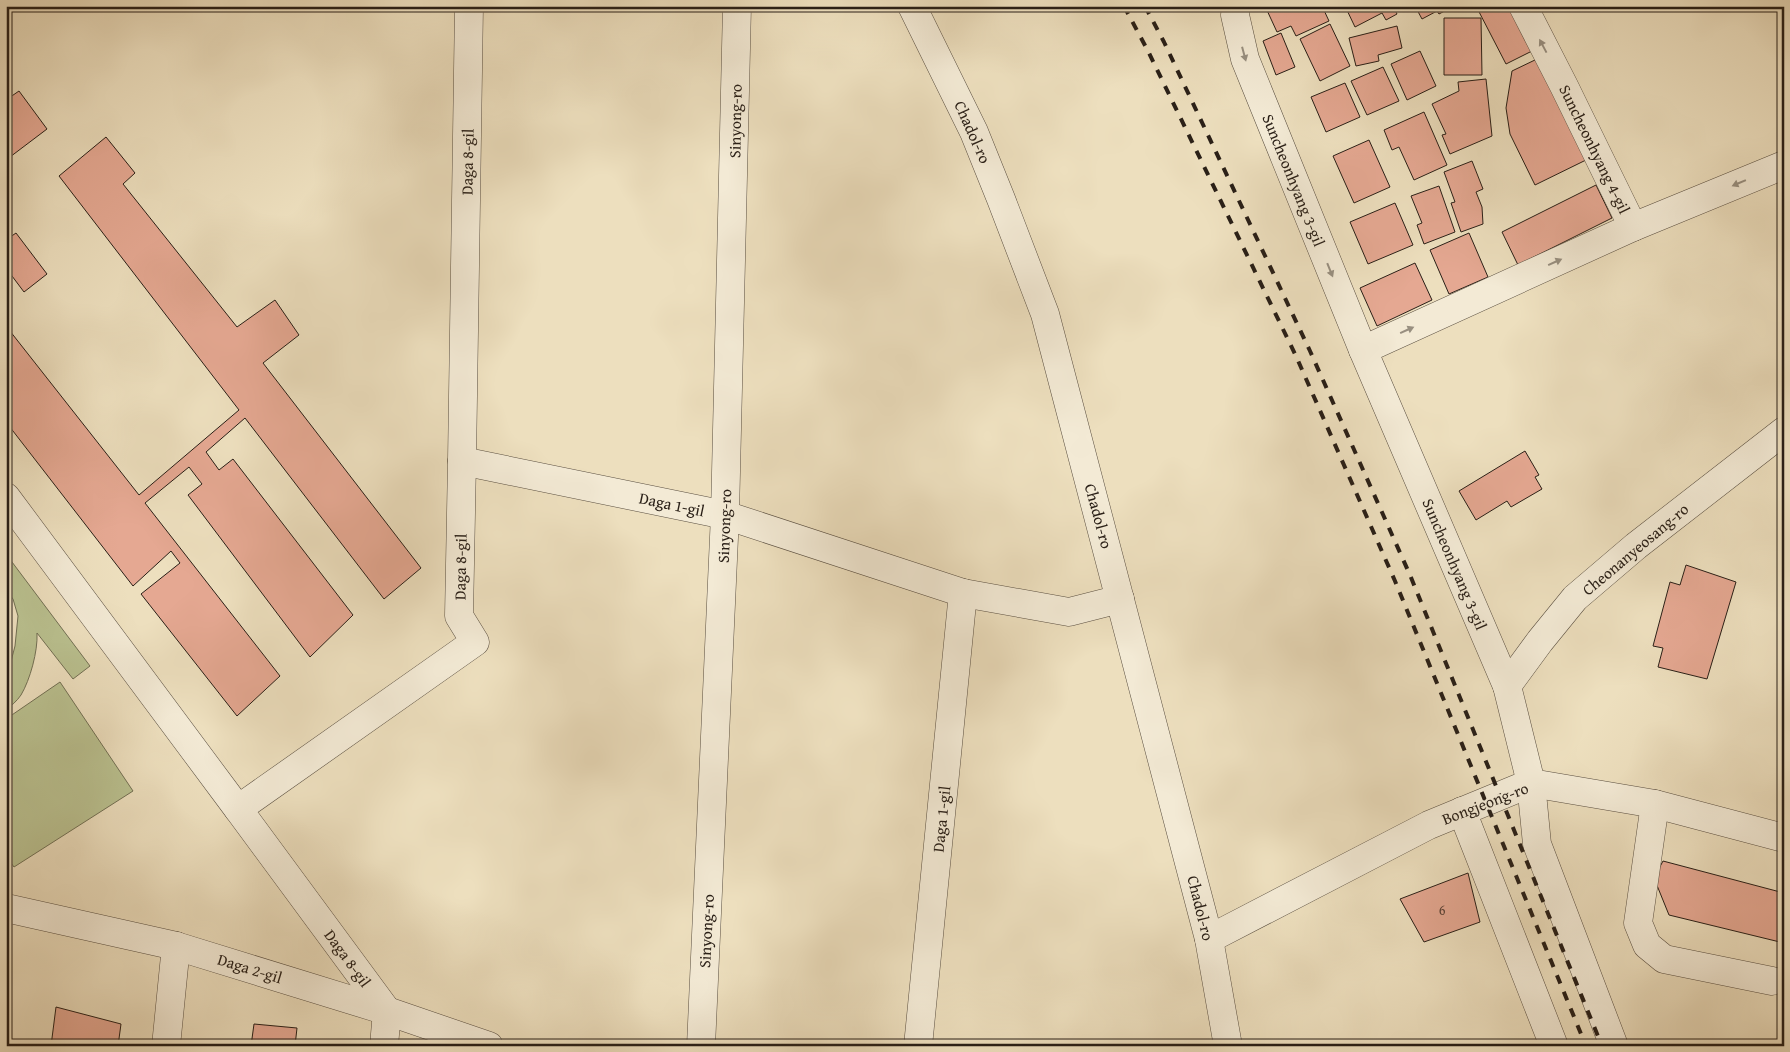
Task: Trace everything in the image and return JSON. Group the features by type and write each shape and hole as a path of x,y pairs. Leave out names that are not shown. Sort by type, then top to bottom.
{"street":[{"name":"Daga 8-gil","path":"387,1011 238,809 475,642 458,616 469,6"},
{"name":"Sinyong-ro","path":"701,1046 725,515 737,6"},
{"name":"Chadol-ro","path":"912,6 974,132 1045,314 1209,939 1228,1046"},
{"name":"Suncheonhyang 3-gil","path":"1236,6 1235,15 1245,59 1363,350 1507,686 1531,783 1536,844 1614,1046"},
{"name":"Suncheonhyang 4-gil","path":"1522,6 1564,86 1633,227 1784,164"},
{"path":"1363,350 1633,227"},
{"name":"Cheonanyeosang-ro","path":"1507,686 1575,598 1636,546 1784,431"},
{"name":"Daga 1-gil","path":"462,462 725,515 963,593 1069,612 1120,599"},
{"path":"6,497 238,809"},
{"name":"Daga 1-gil","path":"918,1046 963,593"},
{"name":"Bongjeong-ro","path":"1209,939 1429,825 1531,783 1655,804 1784,838"},
{"path":"1655,804 1638,923 1647,945 1664,959 1772,981"},
{"path":"1462,811 1554,1046"},
{"name":"Daga 2-gil","path":"6,908 176,946 387,1011 489,1046"},
{"path":"166,1046 176,946"},
{"path":"384,1046 387,1011"}],"green space":[{"path":"6,554 90,666 73,679 37,633 35,657 27,682 19,697 6,710 6,675 15,646 18,616 13,599 6,590"},
{"path":"60,682 133,791 14,867 6,856 6,719"}],"building":[{"path":"1185,6 1213,6 1212,11 1185,8"},
{"path":"1265,6 1322,6 1329,21 1296,36 1291,26 1277,32"},
{"path":"1345,6 1393,6 1397,14 1386,20 1382,13 1355,27"},
{"path":"1415,6 1454,6 1439,14 1437,11 1422,19"},
{"path":"1476,6 1510,6 1532,51 1506,64"},
{"path":"1444,18 1481,18 1482,75 1444,75"},
{"path":"1330,24 1350,66 1320,81 1300,39"},
{"path":"1397,26 1402,48 1378,55 1379,61 1356,66 1349,38"},
{"path":"1281,33 1295,67 1276,75 1263,41"},
{"path":"1420,51 1436,86 1407,100 1391,64"},
{"path":"1537,59 1586,160 1535,185 1510,134 1506,108 1512,71"},
{"path":"1383,67 1399,101 1367,115 1351,81"},
{"path":"1486,79 1492,136 1450,154 1442,135 1446,134 1432,104 1459,91 1458,82"},
{"path":"1345,83 1360,117 1326,132 1311,97"},
{"path":"19,91 47,129 6,160 6,100"},
{"path":"1424,112 1447,165 1414,180 1399,147 1392,150 1384,130"},
{"path":"106,137 135,173 123,184 237,327 275,300 299,335 263,363 421,568 384,599 245,418 206,452 219,470 233,459 353,615 310,657 188,495 202,484 189,467 145,503 280,676 237,716 141,594 180,563 171,551 133,586 6,422 6,326 139,495 239,410 59,176"},
{"path":"1369,140 1390,187 1354,203 1333,156"},
{"path":"1472,161 1483,189 1476,192 1482,207 1483,224 1461,232 1451,203 1455,202 1444,172"},
{"path":"1596,185 1612,218 1518,265 1502,232"},
{"path":"1439,186 1455,232 1424,244 1417,225 1422,223 1411,196"},
{"path":"1395,203 1413,245 1368,264 1350,222"},
{"path":"16,233 47,274 24,292 6,268 6,240"},
{"path":"1469,233 1488,277 1449,294 1430,250"},
{"path":"1415,263 1432,300 1377,326 1360,288"},
{"path":"1525,451 1539,475 1535,477 1542,489 1511,507 1507,501 1476,520 1459,491"},
{"path":"1686,565 1736,582 1707,679 1658,667 1663,648 1653,646 1670,582 1680,585"},
{"path":"1663,861 1784,893 1784,943 1669,915 1654,878"},
{"path":"1468,873 1480,922 1424,942 1400,899"},
{"path":"56,1007 121,1024 118,1046 51,1046"},
{"path":"254,1024 297,1028 295,1046 251,1046"}],"railway":[{"path":"1124,6 1148,51 1296,356 1395,581 1586,1046"},
{"path":"1145,6 1164,42 1310,351 1410,575 1602,1046"}]}
